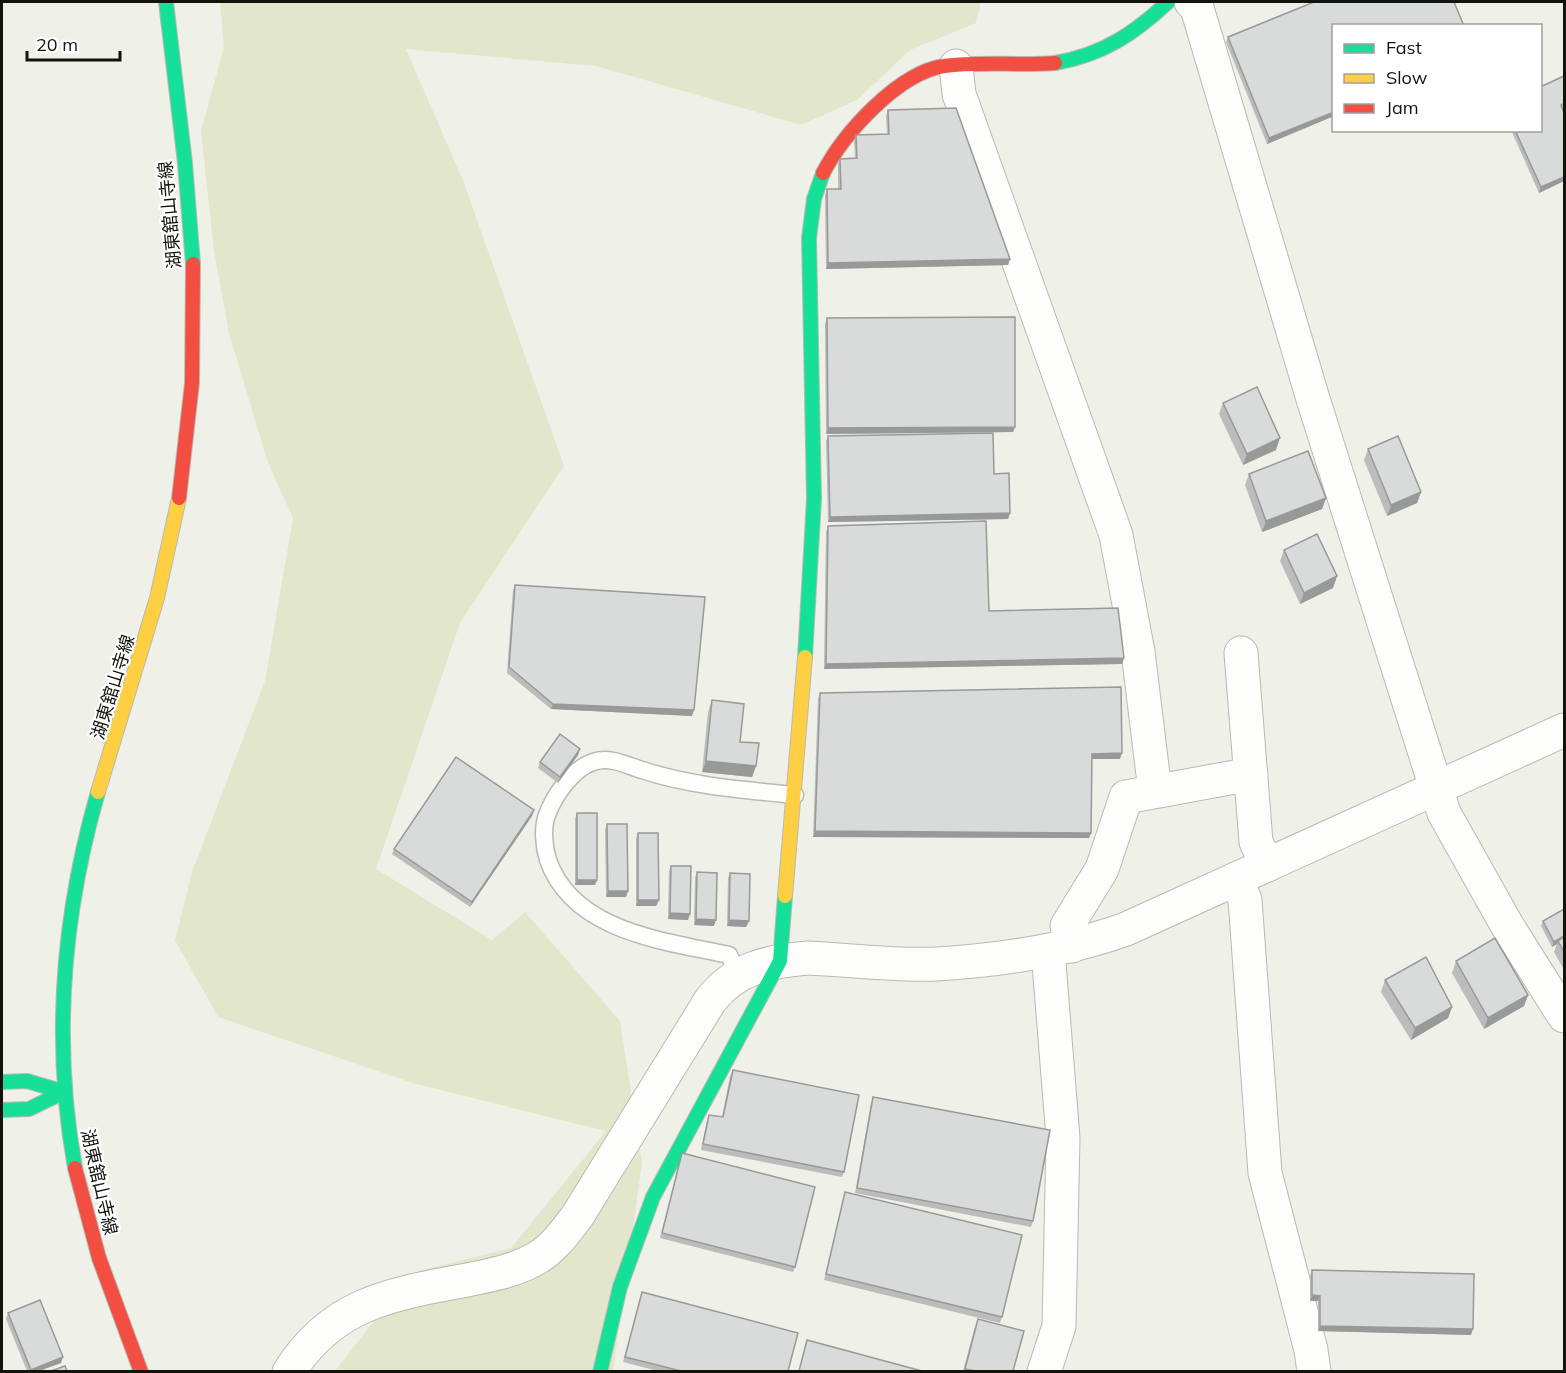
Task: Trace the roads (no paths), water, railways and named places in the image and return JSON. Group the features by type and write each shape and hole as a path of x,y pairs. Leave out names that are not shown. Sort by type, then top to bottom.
{"main road":[{"name":"湖東舘山寺線","path":"141,1371 87,1220 73,1163 64,1092 61,986 67,928 78,869 156,607 178,506 187,435 192,384 193,260 166,2"},
{"path":"600,1371 620,1287 653,1197 674,1154 780,961 812,570 814,500 809,238 811,204 822,173 841,145 882,101 906,81 934,68 1044,66 1074,62 1102,52 1129,37 1168,2"},
{"path":"2,1082 27,1081 64,1092"},
{"path":"2,1110 29,1109 64,1092"}],"street":[{"path":"1191,2 1197,8 1313,399 1444,813 1508,927 1564,1016"},
{"path":"956,66 959,94 1116,535 1138,652 1155,791"},
{"path":"1241,653 1256,842 1267,865"},
{"path":"289,1371 316,1338 341,1318 369,1302 399,1292 511,1271 537,1258 561,1239 710,1001 721,986 738,974 780,961 808,958 935,964 1060,949 1126,929 1564,730"},
{"path":"1044,1371 1059,1326 1063,1138 1060,949 1067,926 1102,869 1126,796 1251,774"},
{"path":"1236,879 1245,900 1265,1173 1311,1350 1314,1371"}],"lane":[{"path":"738,974 729,955 640,934 610,922 576,902 553,874 544,838 545,819 552,803 580,769 592,762 606,759 677,779 795,795"}]}
